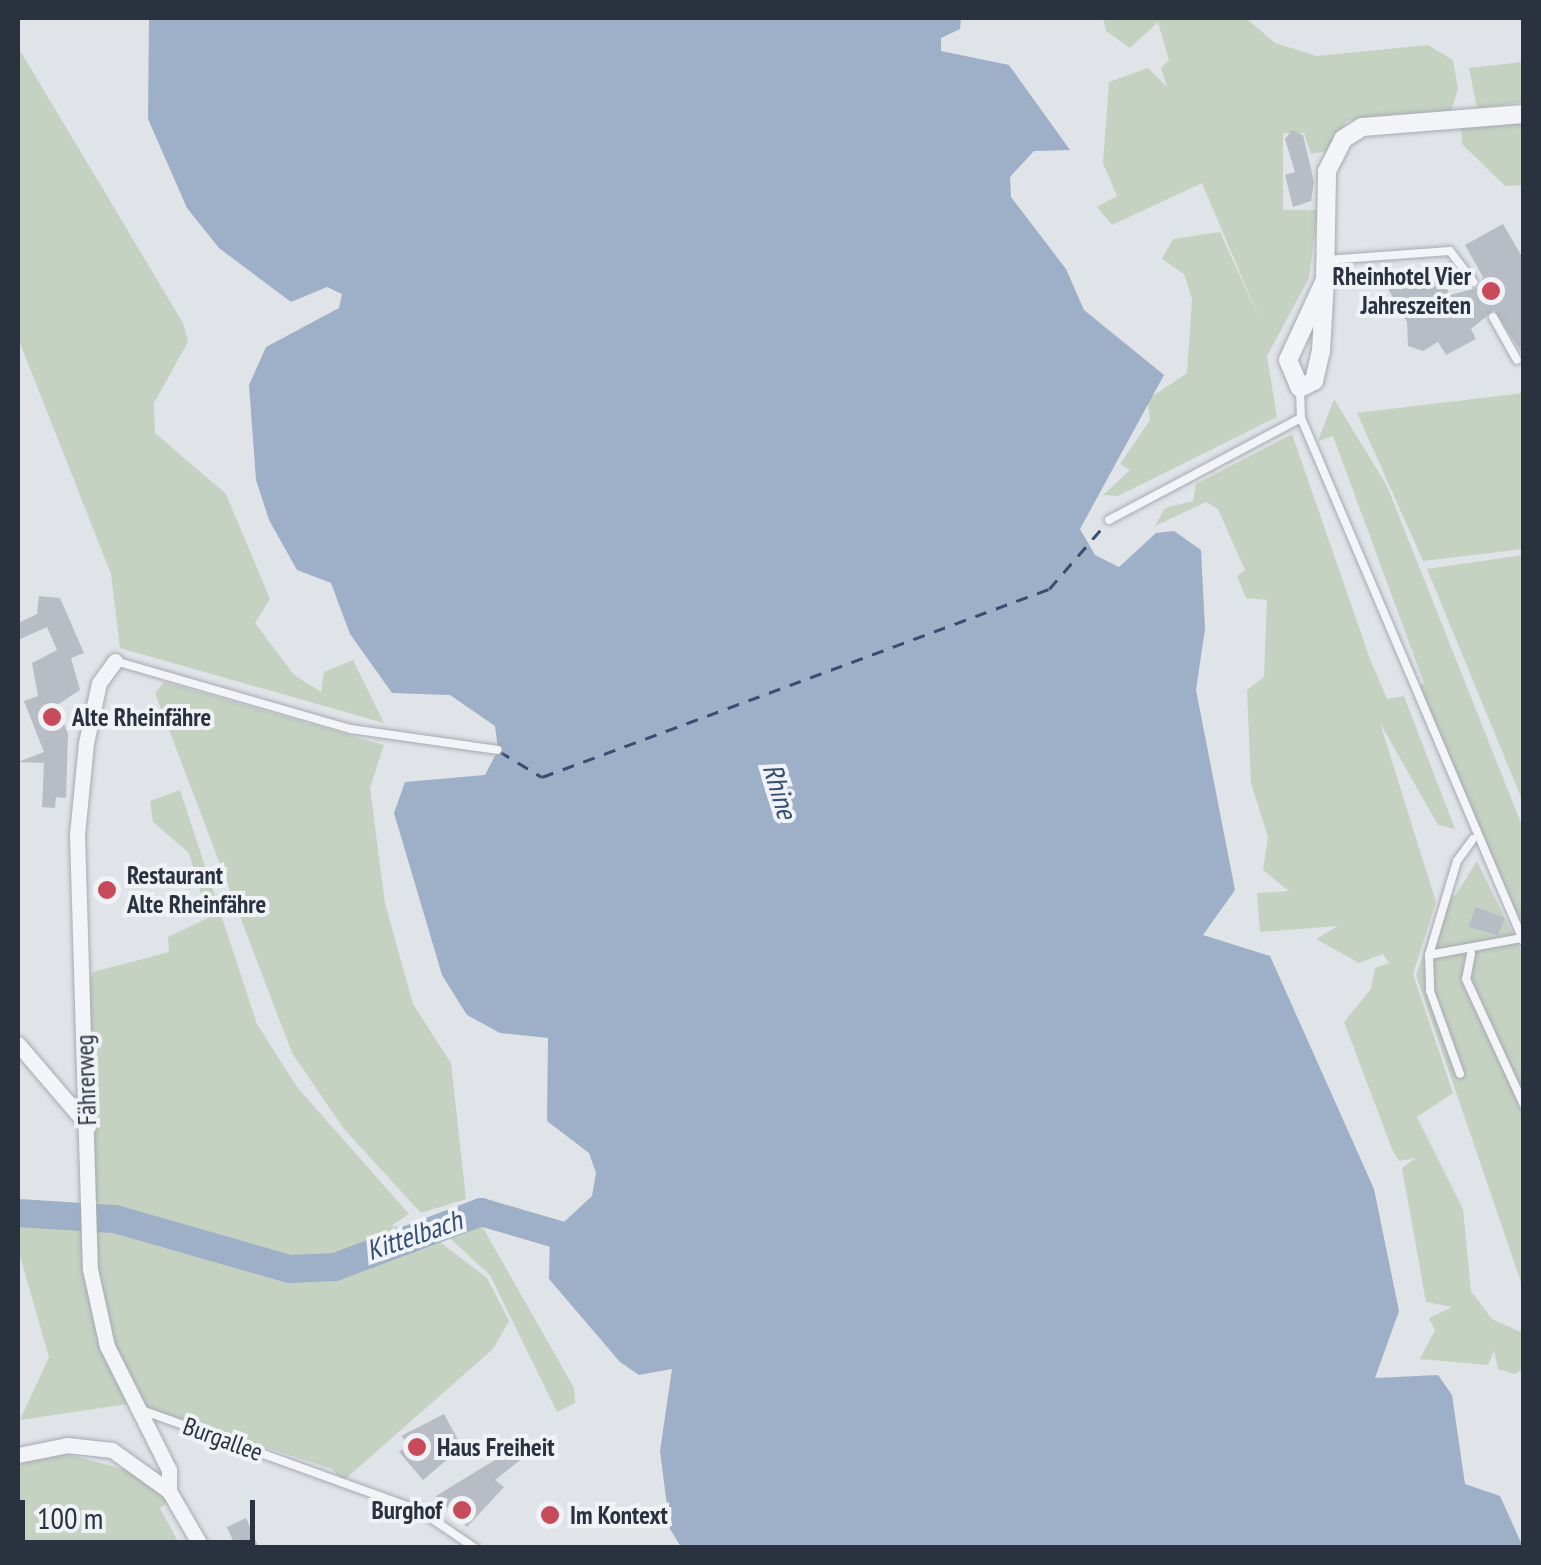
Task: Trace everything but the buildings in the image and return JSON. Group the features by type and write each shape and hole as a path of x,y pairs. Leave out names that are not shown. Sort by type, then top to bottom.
{"street":[{"path":"1325,280 1288,360 1300,388 1318,369 1325,280 1326,260 1327,171 1352,132 1524,114"},
{"name":"Fährerweg","path":"115,661 99,683 80,791 89,1236 96,1304 133,1407 168,1470 168,1491"},
{"path":"18,1044 88,1126"},
{"path":"18,1455 92,1445 138,1464 168,1491 202,1548"}],"lane":[{"path":"1326,260 1450,251 1473,282"},
{"path":"1493,317 1517,360"},
{"path":"1300,388 1300,418 1473,838 1523,940 1471,954 1430,955"},
{"path":"1109,520 1300,418"},
{"path":"115,661 351,729 498,750"},
{"path":"1460,1074 1430,990 1430,955 1457,861 1473,838"},
{"path":"1471,954 1466,978 1524,1106"},
{"name":"Burgallee","path":"133,1407 419,1510 475,1548"}],"green space":[{"path":"1103,18 1246,18 1275,43 1317,56 1428,45 1453,60 1458,89 1451,111 1347,121 1328,151 1311,154 1304,133 1283,133 1283,210 1318,210 1309,278 1267,356 1277,417 1118,496 1103,495 1130,470 1120,464 1150,420 1147,400 1187,373 1192,299 1184,274 1162,259 1173,239 1220,232 1260,320 1202,183 1112,225 1097,207 1117,196 1103,163 1109,82 1148,68 1167,87 1161,68 1169,60 1158,22 1130,48 1106,31"},
{"path":"18,47 183,323 188,342 154,403 155,433 226,494 270,599 255,623 294,675 321,692 324,672 353,660 384,723 120,648 111,574 18,338"},
{"path":"1523,62 1523,102 1477,108 1469,68"},
{"path":"1523,123 1523,185 1505,186 1462,144 1461,127"},
{"path":"1523,393 1523,549 1423,561 1357,413"},
{"path":"1334,399 1387,486 1523,828 1523,930 1415,687 1424,683 1333,436 1318,441"},
{"path":"1292,434 1370,659 1387,699 1404,696 1455,829 1438,825 1380,723 1436,902 1413,974 1453,1093 1417,1117 1463,1209 1471,1291 1492,1319 1523,1333 1523,1369 1515,1374 1498,1369 1494,1351 1488,1365 1420,1359 1435,1330 1429,1318 1452,1307 1426,1302 1402,1168 1416,1158 1399,1161 1392,1149 1344,1022 1371,989 1375,968 1389,963 1383,954 1359,963 1316,939 1338,926 1260,932 1257,893 1289,891 1263,870 1268,837 1251,783 1247,690 1264,677 1267,600 1246,598 1237,576 1245,570 1218,509 1206,502 1155,526 1165,508 1193,501 1196,484"},
{"path":"1524,555 1523,802 1427,569"},
{"path":"164,682 384,745 370,788 385,903 413,1004 451,1063 466,1199 421,1213 344,1129 292,1053 155,693"},
{"path":"180,790 257,1024 297,1087 409,1214 391,1226 421,1229 334,1262 290,1265 95,1202 89,983 93,972 169,952 168,937 208,918 189,853 153,822 150,801"},
{"path":"1477,861 1523,955 1523,1288 1416,975 1445,893 1455,896"},
{"path":"18,1217 80,1222 127,1404 20,1420 49,1357 18,1249"},
{"path":"477,1217 574,1388 575,1403 557,1412 490,1275 442,1231"},
{"path":"92,1218 314,1275 431,1235 487,1278 509,1321 493,1349 343,1481 332,1469 137,1405 100,1303"},
{"path":"67,1454 134,1472 169,1501 160,1508 181,1547 18,1547 18,1464"}],"water":[{"name":"Rhine","path":"149,18 961,18 960,29 941,38 941,51 1009,65 1070,150 1034,151 1010,177 1011,197 1066,269 1084,310 1164,375 1080,529 1095,555 1119,567 1156,533 1174,531 1201,550 1205,629 1196,690 1235,890 1203,935 1270,956 1374,1189 1399,1311 1375,1378 1438,1375 1452,1395 1465,1484 1500,1496 1523,1547 681,1547 670,1529 660,1451 672,1369 639,1375 620,1362 549,1279 550,1235 592,1196 596,1173 589,1153 547,1121 548,1038 500,1033 467,1015 442,975 394,813 405,782 485,775 498,750 495,726 450,695 392,693 350,634 331,583 297,570 269,520 256,480 249,385 266,347 339,308 342,294 327,287 291,302 219,248 187,208 148,119"}],"waterway":[{"name":"Kittelbach","path":"18,1213 115,1219 289,1269 335,1267 481,1212 587,1243"}],"ferry route":[{"path":"499,751 542,777 1049,589 1109,520"}],"place":[{"name":"Rheinhotel Vier Jahreszeiten","path":"1491,291"},
{"name":"Alte Rheinfähre","path":"52,717"},
{"name":"Restaurant Alte Rheinfähre","path":"107,890"},
{"name":"Haus Freiheit","path":"417,1447"},
{"name":"Burghof","path":"462,1510"},
{"name":"Im Kontext","path":"550,1515"}]}
